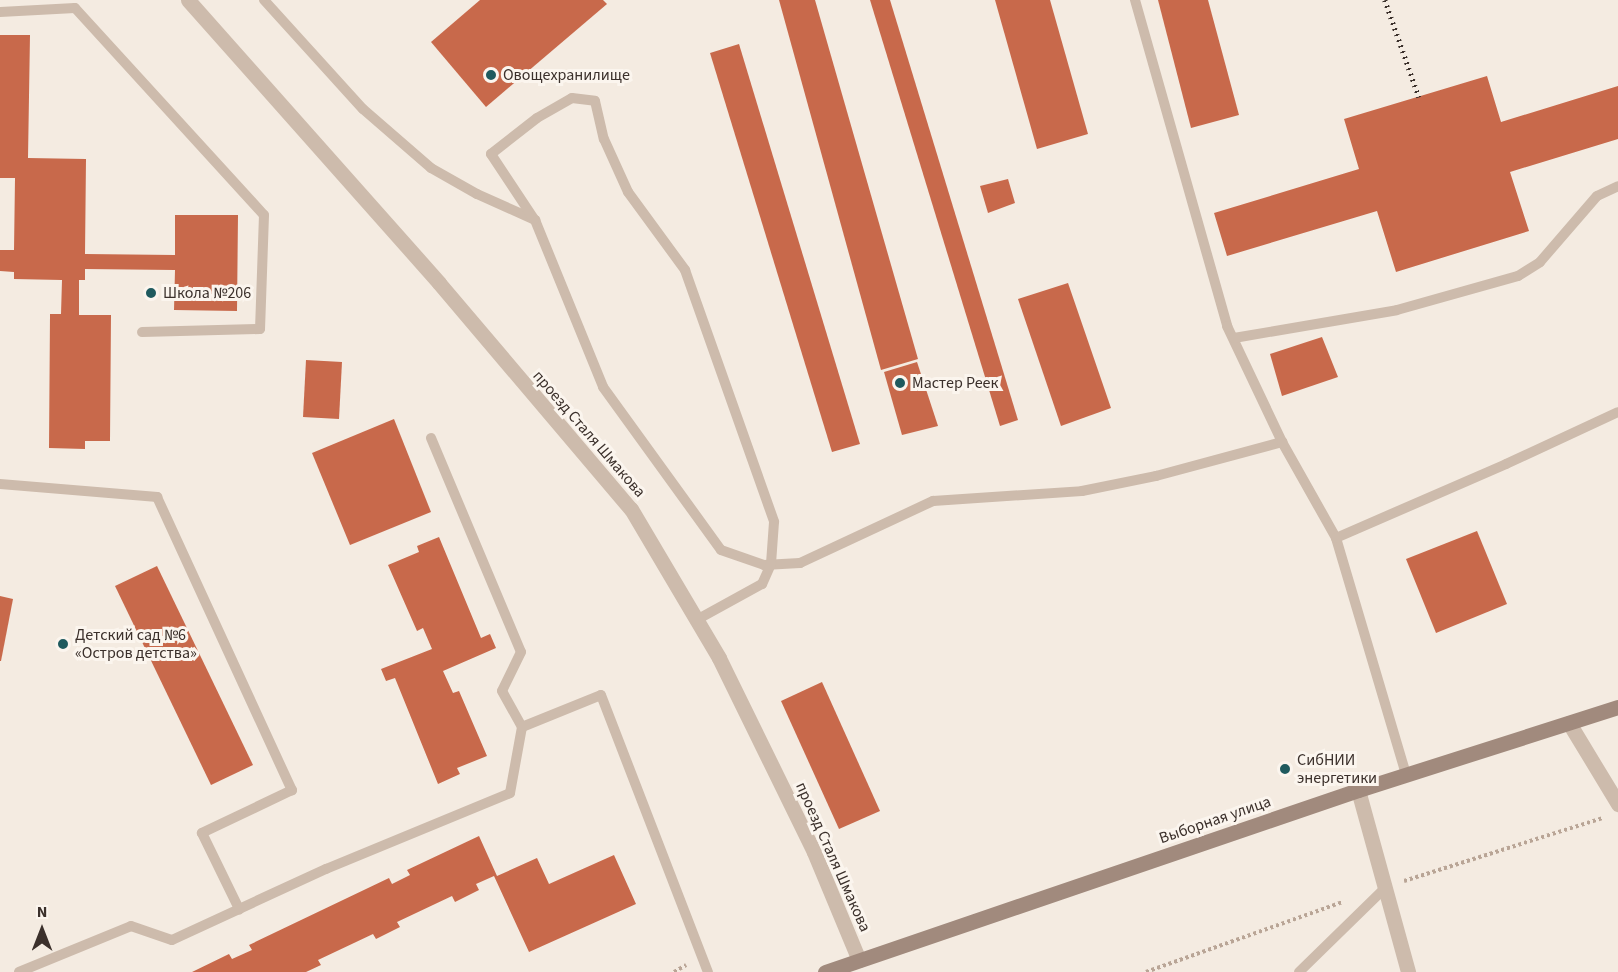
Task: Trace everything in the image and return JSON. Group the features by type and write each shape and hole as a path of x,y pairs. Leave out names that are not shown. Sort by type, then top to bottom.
{"main road":[{"name":"Выборная улица","path":"825,972 1358,790 1618,707"}],"street":[{"name":"проезд Сталя Шмакова","path":"188,0 439,283 631,509 698,619 814,852 860,960"},
{"path":"1569,723 1618,804"},
{"path":"1358,790 1408,972"}],"lane":[{"path":"264,0 363,109 431,168 477,194 535,220"},
{"path":"1135,0 1227,326 1282,442 1336,538 1406,774"},
{"path":"0,12 75,8 264,215 260,330 142,332"},
{"path":"698,619 762,584 771,564 774,522 685,270 627,192 604,139 596,101 572,98 537,118 491,154 535,220 603,387 721,550 764,565 771,564 800,563 933,501 1082,491 1166,473 1282,442"},
{"path":"1234,339 1396,310 1518,276 1540,262 1597,196 1618,186"},
{"path":"1336,538 1618,412"},
{"path":"19,972 131,926 172,940 326,868 510,793 522,728 502,691 521,652 431,438"},
{"path":"0,484 157,497 292,790 202,832 239,909"},
{"path":"522,728 601,695 708,972"},
{"path":"1299,972 1386,886"}],"building":[{"name":"Овощехранилище","path":"480,0 603,0 607,4 486,107 431,42"},
{"path":"779,0 815,0 918,359 881,370"},
{"path":"870,0 890,0 1018,420 1000,426"},
{"path":"995,0 1050,0 1088,134 1037,149"},
{"path":"1158,0 1208,0 1239,115 1191,128"},
{"path":"0,35 30,35 28,158 86,159 85,254 175,255 175,215 238,215 237,311 174,310 175,270 85,269 85,280 79,280 79,315 111,315 110,441 85,441 85,449 49,448 50,314 61,314 62,280 14,279 14,272 0,271 0,250 14,250 15,178 0,178"},
{"path":"739,44 860,444 832,452 710,53"},
{"path":"1487,76 1501,122 1618,86 1618,139 1510,172 1529,231 1396,272 1377,211 1227,256 1214,213 1359,169 1344,119"},
{"path":"1008,179 1015,203 988,213 980,186"},
{"path":"1068,283 1111,408 1061,426 1018,299"},
{"path":"1322,337 1338,377 1282,396 1270,354"},
{"path":"306,360 342,362 339,419 303,417"},
{"path":"917,362 938,426 902,435 884,372"},
{"path":"394,419 431,512 350,545 312,453"},
{"path":"1477,531 1507,604 1436,633 1406,559"},
{"path":"439,537 481,638 490,634 496,648 443,671 453,693 459,691 487,756 457,768 460,774 438,784 395,678 386,681 381,669 432,649 423,628 417,631 388,565 419,552 417,546"},
{"path":"157,566 253,765 211,785 115,586"},
{"path":"0,596 13,599 1,661 0,661"},
{"path":"822,682 880,811 839,829 781,701"},
{"path":"479,836 497,876 537,858 549,884 614,855 636,904 529,952 494,876 476,884 479,890 455,902 452,896 397,922 400,927 376,939 373,934 318,960 321,965 306,972 192,972 229,954 232,959 252,950 249,945 389,878 392,884 410,875 407,870"}],"railway":[{"path":"1385,0 1419,97"}],"place":[{"name":"Овощехранилище","path":"491,75"},
{"name":"Школа №206","path":"151,293"},
{"name":"Мастер Реек","path":"900,383"},
{"name":"Детский сад №6 «Остров детства»","path":"63,644"},
{"name":"СибНИИ энергетики","path":"1285,769"}]}
